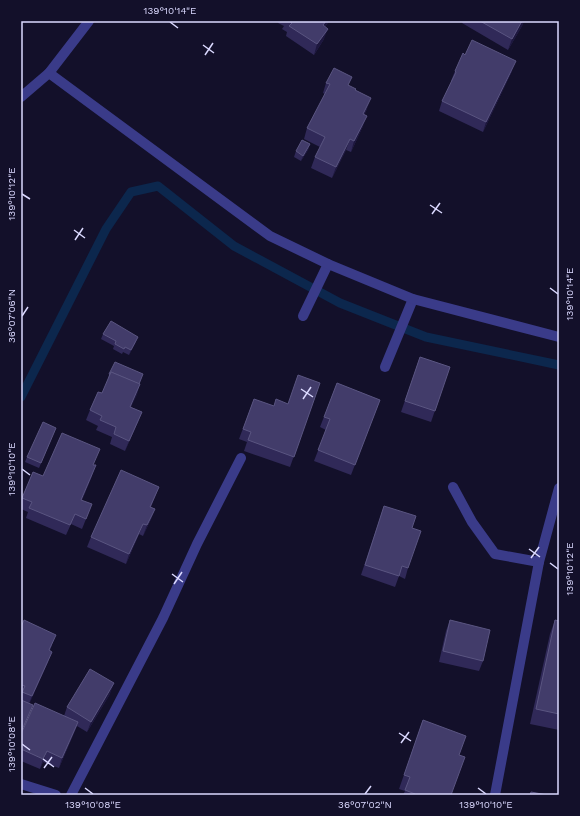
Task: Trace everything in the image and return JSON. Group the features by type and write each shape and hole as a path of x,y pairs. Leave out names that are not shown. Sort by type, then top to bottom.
{"street":[{"path":"21,97 49,73 89,21"},
{"path":"49,73 270,236 328,264 413,299 559,337"},
{"path":"303,316 328,264"},
{"path":"385,367 413,299"},
{"path":"71,795 163,618 197,544 241,458"},
{"path":"452,487 472,522 495,554 539,562"},
{"path":"495,795 539,562 559,488"},
{"path":"21,784 56,795"}],"building":[{"path":"289,21 326,21 323,25 328,29 317,44 289,26 292,23"},
{"path":"480,21 522,21 512,39"},
{"path":"472,40 516,61 486,122 442,101 456,72 455,71 463,53 465,55"},
{"path":"334,68 352,77 348,85 371,98 363,114 367,116 354,141 350,139 336,167 315,157 325,137 307,128 330,84 326,83"},
{"path":"302,140 310,144 303,156 296,151"},
{"path":"111,321 138,337 131,350 125,347 124,349 115,344 116,341 103,334"},
{"path":"420,357 450,367 435,411 405,401"},
{"path":"115,362 143,374 139,384 111,372 110,375 109,374"},
{"path":"111,372 140,384 130,407 142,412 129,441 114,434 116,427 100,420 102,416 90,410 98,392 102,393"},
{"path":"298,375 320,383 294,457 248,440 251,432 243,429 254,399 274,406 276,399 288,404"},
{"path":"337,383 380,400 355,465 318,450 330,419 324,417"},
{"path":"43,422 56,428 41,463 27,457"},
{"path":"62,433 100,449 93,465 96,465 81,500 92,504 86,519 75,514 70,525 29,508 32,502 22,498 33,472 43,476"},
{"path":"121,470 159,487 150,507 155,509 147,525 143,524 129,554 91,537"},
{"path":"384,506 416,516 412,528 421,531 408,568 402,566 399,576 365,565"},
{"path":"24,620 56,635 49,650 52,652 32,696 22,692 25,686 21,685 21,627"},
{"path":"450,620 490,630 483,661 443,651"},
{"path":"555,620 559,621 559,714 536,709"},
{"path":"90,669 114,683 91,722 67,707"},
{"path":"21,700 33,705 21,732"},
{"path":"35,703 78,722 62,758 47,751 43,759 21,749 21,734"},
{"path":"423,720 466,736 459,755 465,757 451,795 415,795 405,790 410,777 404,775"},
{"path":"531,792 547,795 530,795"}],"waterway":[{"path":"21,397 106,229 131,192 158,186 234,246 340,303 426,337 559,365"}]}
